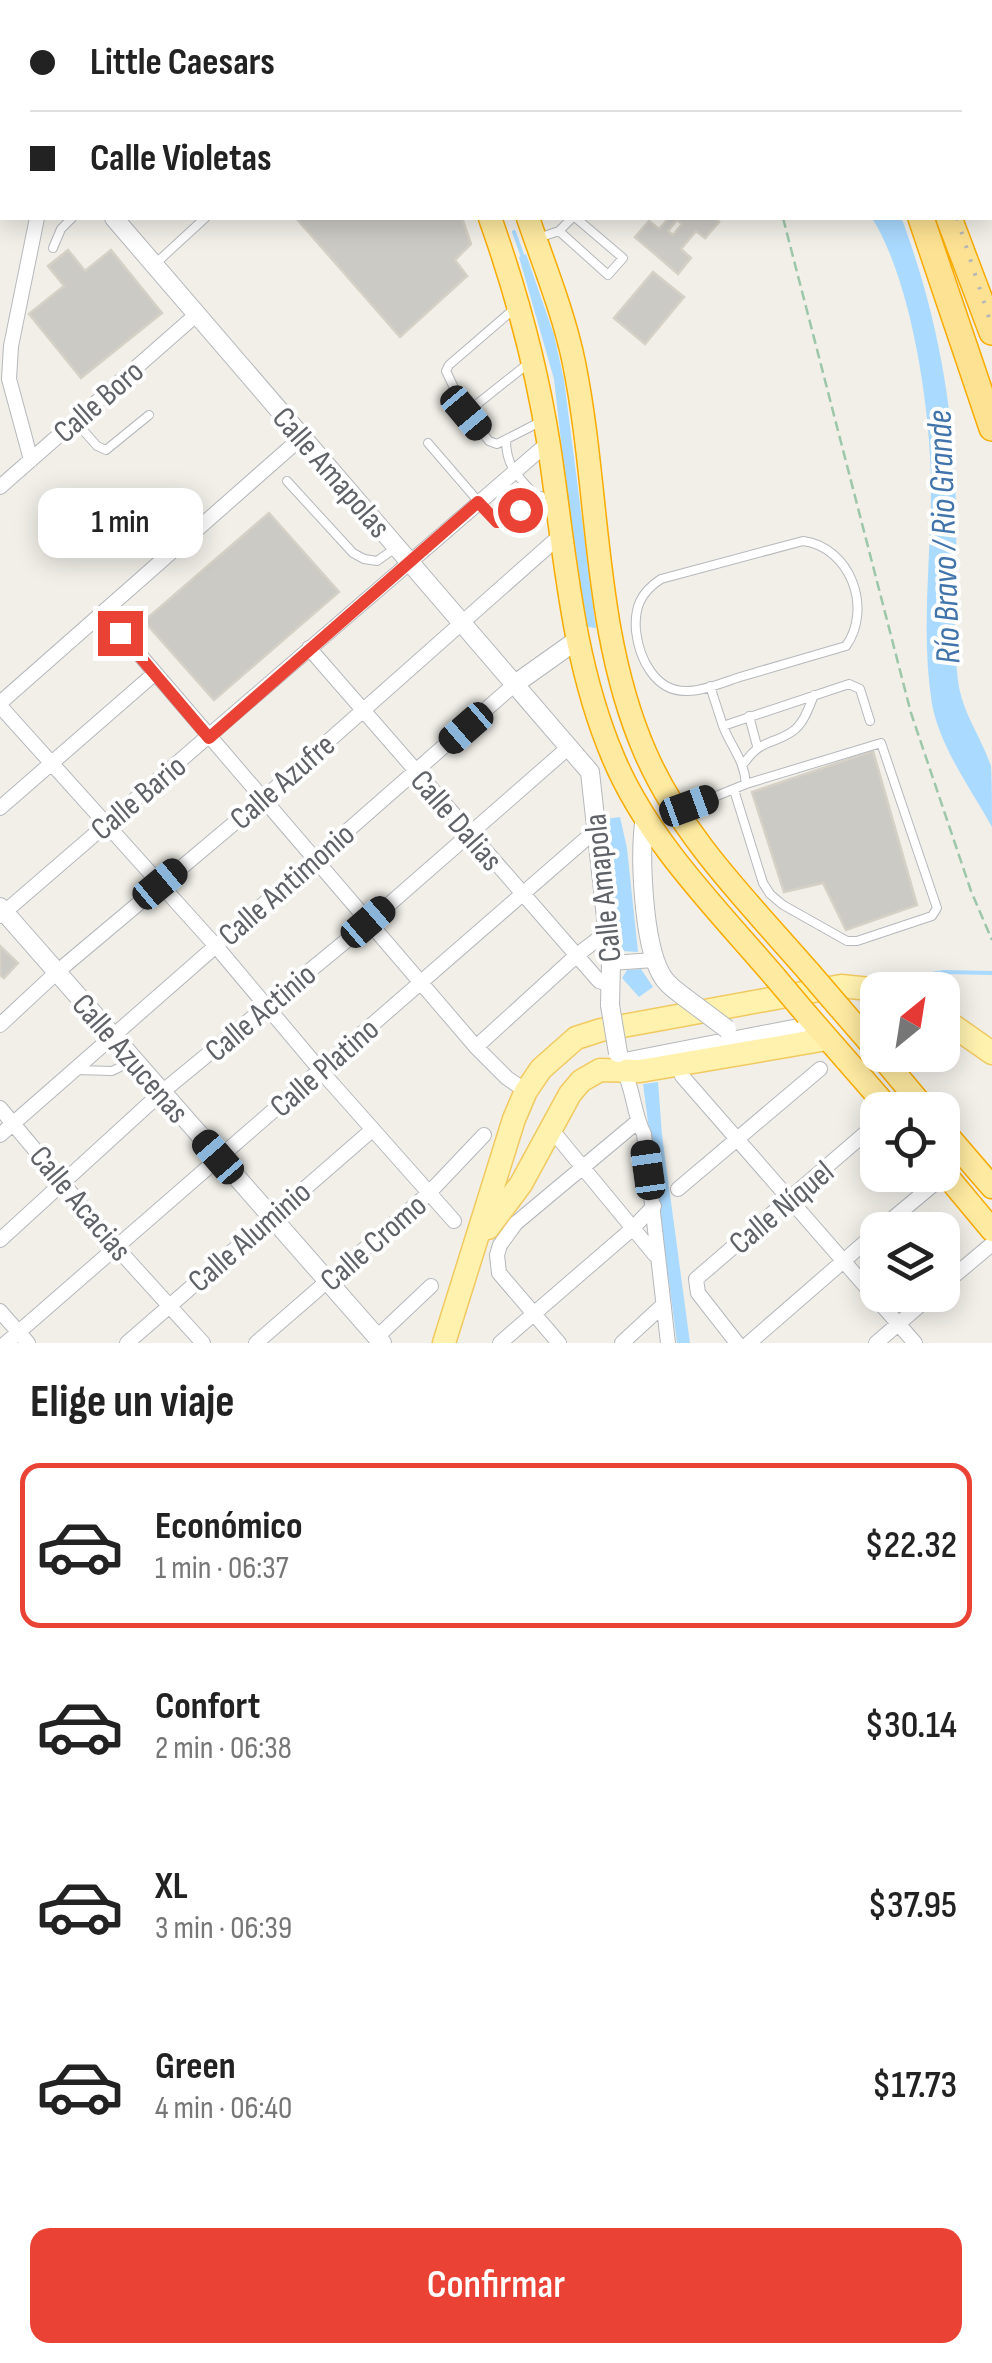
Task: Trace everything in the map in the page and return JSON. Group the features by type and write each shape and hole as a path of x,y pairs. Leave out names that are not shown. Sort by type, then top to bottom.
{"highway":[{"path":"493,220 521,239 574,364 612,642 624,695 645,752 678,812 728,880 860,1032"},
{"path":"922,220 992,428"},
{"path":"950,220 992,332"},
{"path":"521,239 518,306 546,432 546,495 561,535 588,688 614,760 645,818 670,852 874,1092"},
{"path":"577,640 595,649 614,686 624,695"},
{"path":"894,1072 911,1092"},
{"path":"960,1150 992,1187"},
{"path":"960,1191 992,1230"}],"main road":[{"path":"444,1343 526,1091 564,1046 601,1030 841,986 860,986"},
{"path":"480,1239 521,1184 560,1110 582,1081 620,1061 640,1070 680,1064 734,1041 816,1026"},
{"path":"960,1031 992,1053"}],"street":[{"path":"31,460 9,379 11,346 38,220"},
{"name":"Calle Amapolas","path":"116,220 590,772"},
{"name":"Calle Boro","path":"0,487 197,314"},
{"name":"Calle Bario","path":"2,912 310,648 403,554 478,502 513,472 546,432"},
{"path":"302,436 0,704 454,1221"},
{"name":"Calle Azufre","path":"0,1026 56,972 262,799 561,535"},
{"path":"103,612 476,1047 526,1091"},
{"name":"Calle Antimonio","path":"0,1135 516,684 577,640"},
{"name":"Calle Dalias","path":"310,648 599,981 611,984"},
{"path":"0,808 154,674"},
{"name":"Calle Actinio","path":"0,1240 162,1092 368,922 569,748"},
{"path":"590,772 614,760"},
{"name":"Calle Amapola","path":"590,772 607,932 616,962 610,1005 620,1061"},
{"path":"645,818 642,848 649,961 670,986 734,1041"},
{"name":"Calle Platino","path":"6,1343 23,1338 116,1247 218,1157 588,837 597,835"},
{"name":"Calle Azucenas","path":"2,912 379,1340"},
{"path":"476,1047 576,955 607,932"},
{"path":"616,962 649,961"},
{"path":"668,1343 644,1134 620,1061 734,1041"},
{"path":"680,1064 682,1076 915,1343"},
{"path":"678,1189 820,1070"},
{"name":"Calle Acacias","path":"0,1108 116,1247 203,1343"},
{"path":"559,1343 499,1274 497,1255 504,1236 637,1122"},
{"name":"Calle Aluminio","path":"127,1343 372,1130"},
{"path":"551,1130 655,1255"},
{"name":"Calle Cromo","path":"256,1343 428,1194 484,1135"},
{"name":"Calle Níquel","path":"737,1343 698,1293 695,1284 700,1275 860,1139"},
{"path":"899,1212 922,1192"},
{"path":"500,1343 654,1206"},
{"path":"960,1271 992,1244"},
{"path":"749,1343 860,1246"},
{"path":"379,1340 432,1286"},
{"path":"622,1343 662,1307"},
{"path":"0,1311 23,1338"},
{"path":"876,1343 912,1312"}],"lane":[{"path":"53,248 61,229 70,220"},
{"path":"154,265 203,220"},
{"path":"521,239 559,231 572,220"},
{"path":"559,231 608,275 623,258 576,220"},
{"path":"518,306 446,371 466,413 490,441 546,432"},
{"path":"466,413 530,362"},
{"path":"75,420 97,446 106,450 149,415"},
{"path":"428,444 497,522 504,522 546,495 513,472 506,456 506,441"},
{"path":"286,481 354,553 378,561 403,554"},
{"path":"803,541 821,543 836,554 858,603 857,624 846,646 710,686 688,692 675,690 648,670 636,636 636,614 638,602 649,587 661,579 803,541"},
{"path":"723,726 855,685 860,689 870,721"},
{"path":"710,686 731,748 744,762 746,784"},
{"path":"744,762 756,746 792,732 803,720 814,695"},
{"path":"750,716 756,746"},
{"path":"678,812 746,784 881,743 935,912 857,941 847,941 783,905 762,883 734,790"},
{"path":"76,1070 112,1071 134,1061"}],"path":[{"path":"784,220 911,713 971,891 992,940"}],"water":[{"name":"Río Bravo / Rio Grande","path":"873,220 902,220 942,362 955,469 958,681 963,703 991,766 992,827 949,752 932,704 927,647 931,476 926,413 907,307 886,244"},
{"path":"526,254 554,335 564,380 596,628 587,627 554,379 519,257"},
{"path":"620,817 638,952 621,951 606,819"},
{"path":"641,969 653,987 639,997 622,978 627,970"},
{"path":"658,1082 690,1343 677,1343 643,1084"}],"building":[{"path":"298,220 463,220 471,244 455,260 467,276 400,337"},
{"path":"667,220 677,220 716,220 719,222 705,238 696,231 681,249 691,258 678,274 635,237 649,221 659,229","holes":["677,220 682,224 673,235 668,231"]},
{"path":"68,250 85,271 111,250 162,313 81,378 29,314 64,286 48,266"},
{"path":"653,272 684,297 645,344 614,318"},
{"path":"269,513 339,592 214,700 144,621"},
{"path":"873,751 917,905 846,930 823,883 784,892 752,792"},
{"path":"0,946 18,963 4,978 0,975"}],"waterway":[{"path":"514,232 524,260"},
{"path":"960,972 992,973"}],"railway":[{"path":"958,220 992,327"}],"route":[{"path":"120,633 209,738 478,502 497,522 504,522 520,510"}]}
